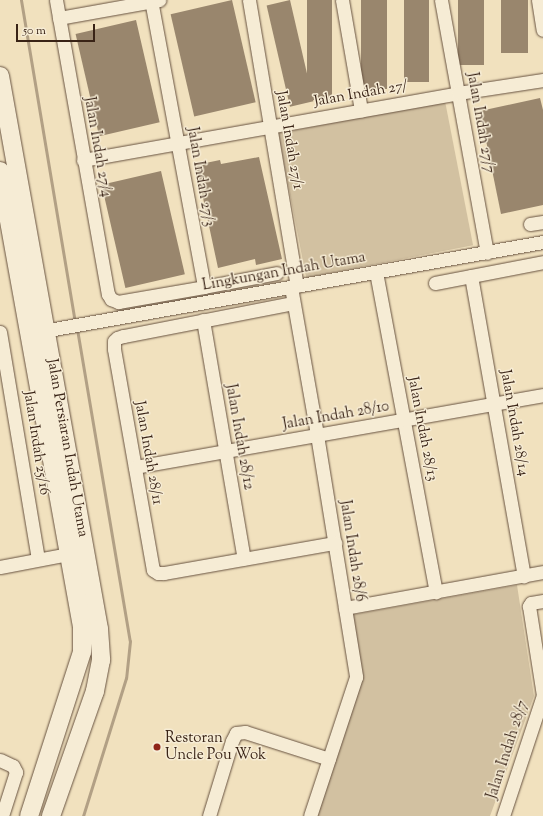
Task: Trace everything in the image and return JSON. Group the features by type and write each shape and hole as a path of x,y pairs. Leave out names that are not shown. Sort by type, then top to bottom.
{"main road":[{"name":"Jalan Persiaran Indah Utama","path":"0,76 9,199"},
{"name":"Jalan Persiaran Indah Utama","path":"0,171 9,199 38,332 99,629 101,660 95,690 51,816"},
{"name":"Jalan Persiaran Indah Utama","path":"29,816 82,652 82,627 68,554 38,332"}],"street":[{"name":"Jalan Indah 27/4","path":"56,0 83,160 108,294 111,299 118,302 204,287"},
{"path":"59,18 154,0"},
{"name":"Jalan Indah 27/3","path":"154,0 177,143 204,287"},
{"name":"Jalan Indah 27/1","path":"248,0 270,126 294,286"},
{"path":"342,0 361,110"},
{"name":"Jalan Indah 27/7","path":"441,0 486,252"},
{"path":"538,0 543,30"},
{"name":"Jalan Indah 27/","path":"83,160 458,93 543,80"},
{"path":"530,224 543,222"},
{"name":"Lingkungan Indah Utama","path":"38,332 543,242"},
{"path":"435,284 543,262"},
{"name":"Jalan Indah 28/13","path":"376,272 436,592"},
{"path":"204,287 277,273"},
{"name":"Jalan Indah 28/14","path":"471,276 524,576"},
{"name":"Jalan Indah 28/6","path":"294,286 293,302 318,435 356,677 310,816"},
{"path":"203,320 293,302"},
{"name":"Jalan Indah 28/11","path":"203,320 123,336 114,341 135,467 153,570 158,573 164,573 244,559"},
{"name":"Jalan Indah 28/12","path":"203,320 244,559"},
{"name":"Jalan Indah 25/16","path":"0,332 38,559"},
{"name":"Jalan Indah 28/10","path":"135,467 543,395"},
{"path":"244,559 335,542"},
{"path":"0,567 68,554"},
{"path":"345,608 543,572"},
{"name":"Jalan Indah 28/7","path":"503,816 543,695 529,606 531,603 543,601"},
{"path":"209,816 232,741 236,734 245,732 329,759"},
{"path":"0,760 14,766 16,772 2,816"}],"shaded area":[{"path":"445,101 473,245 306,278 278,133"},
{"path":"517,585 534,696 490,816 316,816 362,677 351,615"}],"building":[{"path":"232,0 256,102 194,116 171,14"},
{"path":"290,0 313,101 290,107 267,5"},
{"path":"307,0 332,0 332,100 307,100"},
{"path":"361,0 387,0 387,89 361,89"},
{"path":"404,0 429,0 429,82 404,82"},
{"path":"458,0 484,0 484,65 458,65"},
{"path":"501,0 528,0 528,53 501,53"},
{"path":"136,20 160,122 99,136 76,34"},
{"path":"540,98 543,110 543,205 501,214 480,111"},
{"path":"259,157 282,259 256,265 255,259 218,268 196,165 220,160 221,164"},
{"path":"161,171 185,274 125,288 102,185"}],"waterway":[{"path":"21,0 75,321"},
{"path":"77,329 130,641 126,678 83,816"}],"place":[{"name":"Restoran Uncle Pou Wok","path":"157,747"}]}
